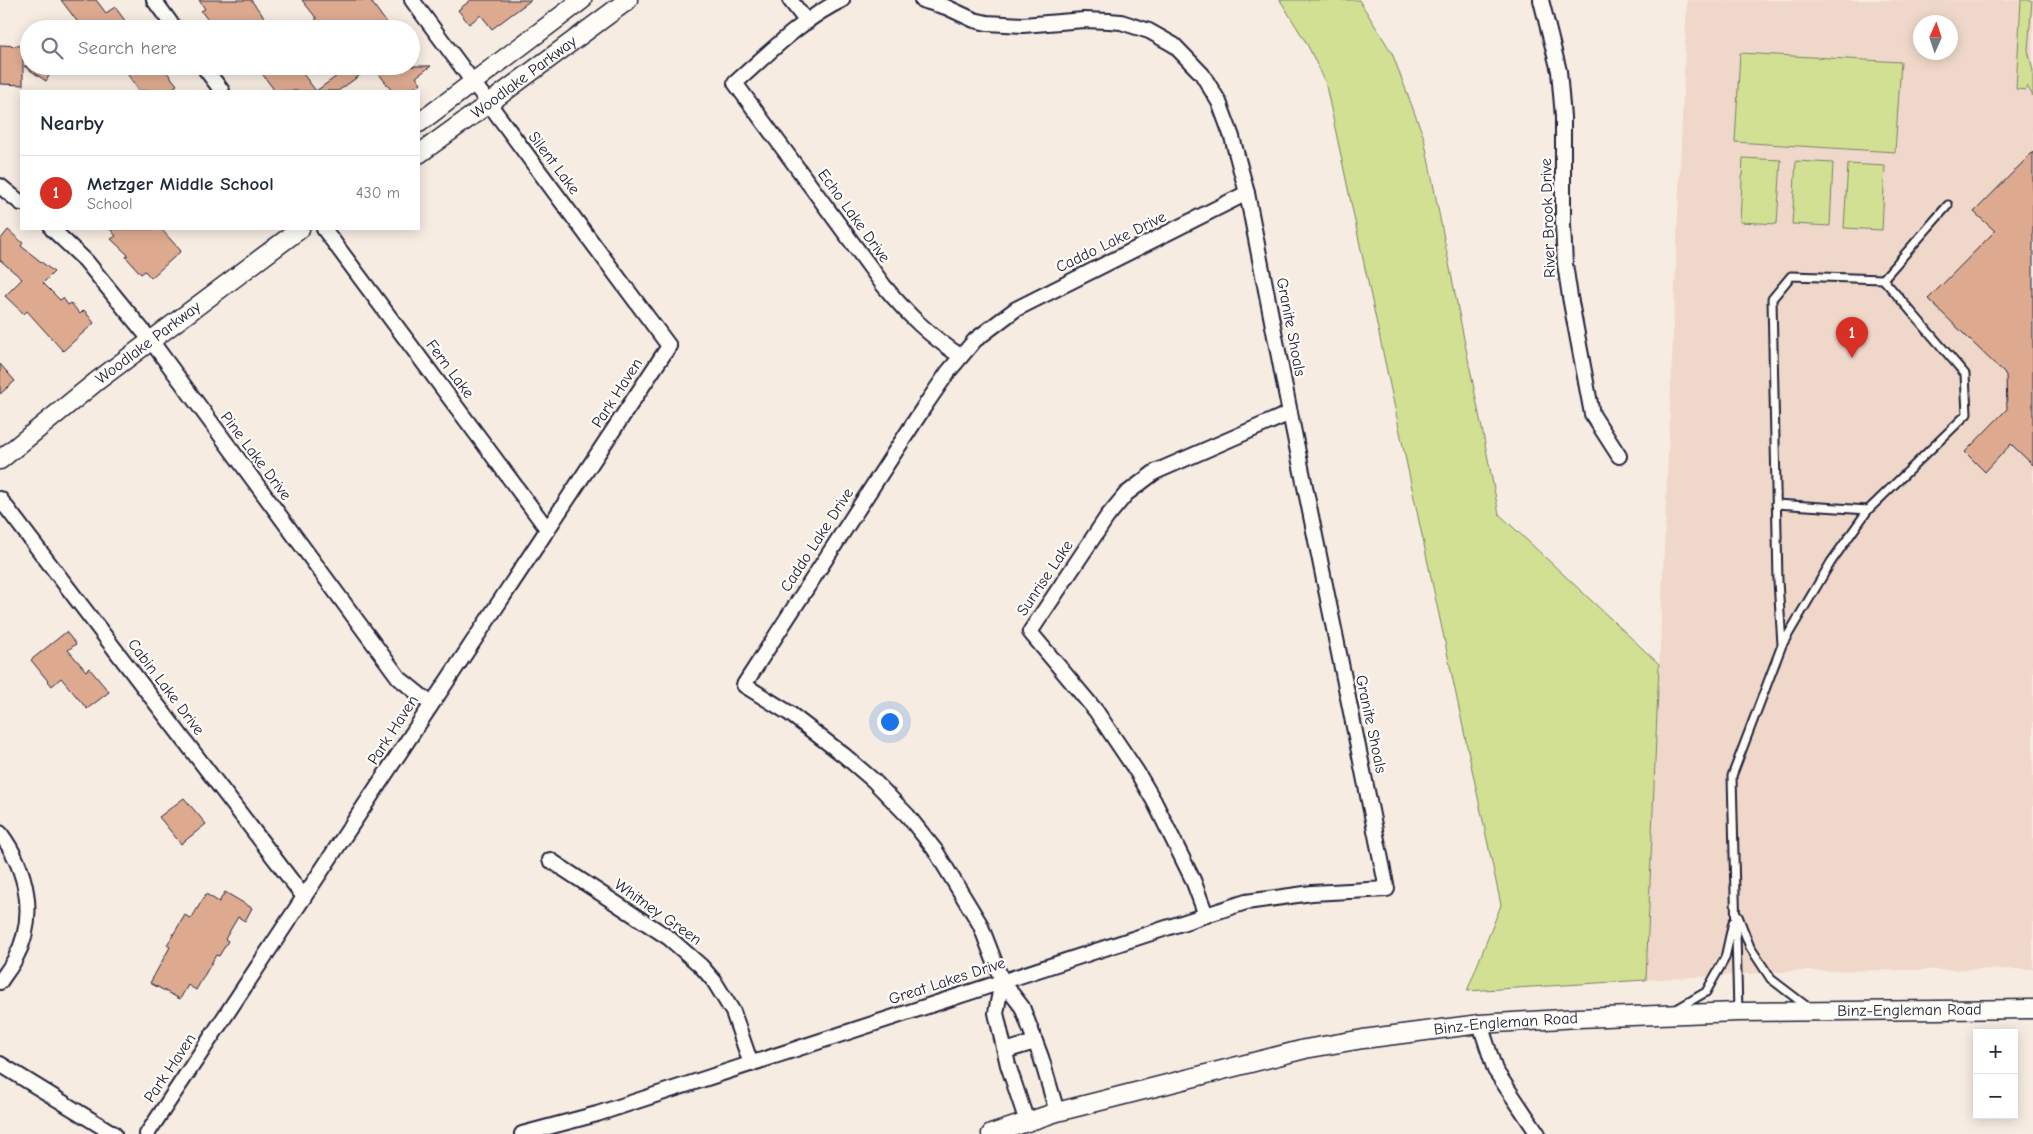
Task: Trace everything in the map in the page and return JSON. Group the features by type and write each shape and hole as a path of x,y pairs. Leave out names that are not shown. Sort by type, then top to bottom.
{"street":[{"path":"154,0 169,20"},
{"name":"Silent Lake","path":"412,0 669,346"},
{"name":"Woodlake Parkway","path":"420,123 582,0"},
{"name":"Woodlake Parkway","path":"420,153 628,0"},
{"path":"790,0 807,22 825,3 842,0"},
{"name":"Granite Shoals","path":"922,0 946,7 974,20 995,24 1044,24 1084,20 1121,22 1149,31 1174,45 1202,74 1219,102 1232,137 1247,194 1387,889"},
{"name":"River Brook Drive","path":"1541,0 1559,71 1563,117 1562,225 1570,297 1592,414 1619,456"},
{"name":"Echo Lake Drive","path":"807,22 734,83 884,286 909,316 932,337 960,356"},
{"path":"210,75 221,90"},
{"path":"0,186 20,202"},
{"name":"Caddo Lake Drive","path":"1057,1112 1041,1057 1022,1007 1002,981 980,924 935,850 908,816 845,756 789,713 744,685 919,415 960,356 975,340 1016,309 1247,194"},
{"name":"Pine Lake Drive","path":"53,230 86,261 152,342 399,678 431,704"},
{"name":"Woodlake Parkway","path":"0,460 97,381 152,342 299,230"},
{"name":"Fern Lake","path":"325,230 548,530"},
{"name":"Park Haven","path":"147,1134 669,346"},
{"name":"Sunrise Lake","path":"1206,916 1193,880 1137,772 1096,710 1030,632 1106,517 1126,494 1155,472 1290,413"},
{"name":"Cabin Lake Drive","path":"0,499 304,897"},
{"path":"0,833 19,863 27,891 28,914 24,937 15,958 0,982"},
{"name":"Whitney Green","path":"550,860 669,938 701,966 714,981 734,1012 751,1064"},
{"name":"Great Lakes Drive","path":"522,1134 597,1114 1246,902 1272,897 1387,889"},
{"path":"1002,981 996,1013 1008,1065 1027,1122"},
{"name":"Binz-Engleman Road","path":"991,1134 1057,1112 1304,1049 1362,1039 1480,1024 1738,1012 2033,1009"},
{"path":"1480,1024 1495,1070 1538,1134"},
{"path":"1005,1051 1035,1042"},
{"path":"0,1064 114,1134"}],"lane":[{"path":"1883,279 1948,205"},
{"path":"1738,1012 1732,776 1782,646 1831,562 1868,510 1967,414 1965,374 1883,279 1791,276 1772,299 1778,581 1782,646"},
{"path":"1776,504 1868,510"},
{"path":"1736,912 1750,947 1771,979 1813,1011"},
{"path":"1666,1015 1706,992 1725,958 1736,912"}],"shaded area":[{"path":"1687,0 2033,0 2033,969 1796,971 1646,980"}],"green space":[{"path":"1280,0 1359,0 1392,53 1424,138 1499,514 1659,664 1646,980 1467,991 1501,905 1325,81 1307,44"},
{"path":"2021,0 2032,0 2028,50 2033,71 2033,96 2027,86 2026,90 2016,89"},
{"path":"1740,53 1901,62 1895,152 1735,142"},
{"path":"1743,158 1781,160 1777,224 1740,222"},
{"path":"1796,161 1833,163 1830,226 1792,224"},
{"path":"1848,164 1885,166 1882,230 1844,228"}],"building":[{"path":"61,0 96,0 106,13 115,7 124,20 76,20"},
{"path":"199,0 251,0 266,20 208,20 201,11 205,9"},
{"path":"302,0 370,0 384,20 316,20 317,19"},
{"path":"471,0 531,0 492,29 481,15 469,24 458,10"},
{"path":"0,45 20,46 20,75 23,75 23,85 0,84"},
{"path":"420,66 431,66 420,74"},
{"path":"37,75 50,75 46,81"},
{"path":"128,75 169,75 177,85 170,90 138,90"},
{"path":"263,75 304,75 315,90 274,90"},
{"path":"338,75 360,75 339,90 317,90"},
{"path":"380,75 419,75 416,77 421,83 411,90 391,90"},
{"path":"2033,152 2033,465 2011,444 1985,472 1965,452 2007,409 2006,375 1928,299 1995,231 1974,212"},
{"path":"8,230 23,243 21,246 54,272 43,283 60,300 63,298 68,305 71,303 80,314 84,310 94,323 63,351 27,311 24,314 5,296 22,279 0,260 0,240"},
{"path":"111,230 162,230 181,251 151,278 145,271 141,274 126,257 128,255 111,239 116,236"},
{"path":"0,364 15,381 0,394"},
{"path":"66,632 76,644 68,650 86,671 89,668 109,692 87,709 61,678 52,686 31,660"},
{"path":"184,798 206,824 181,844 159,817"},
{"path":"225,892 252,908 245,921 238,917 225,939 228,941 219,956 216,955 196,990 188,985 180,999 150,983 170,947 167,945 185,915 191,919 206,894 219,902"}],"place":[{"name":"Metzger Middle School","path":"1852,358"}]}
